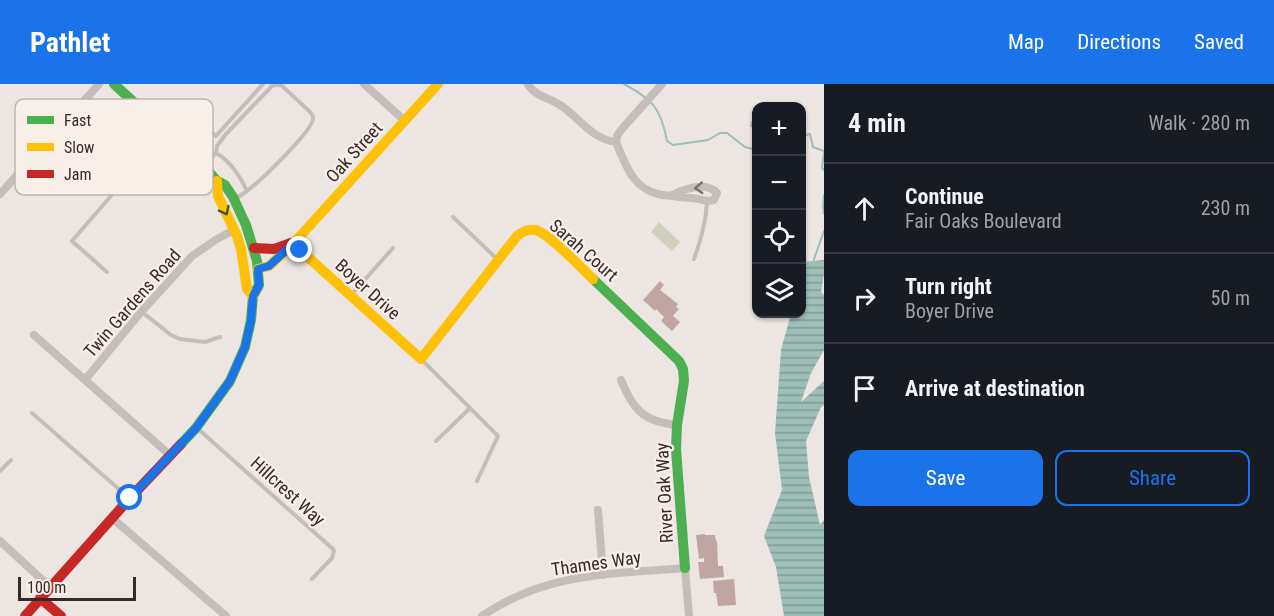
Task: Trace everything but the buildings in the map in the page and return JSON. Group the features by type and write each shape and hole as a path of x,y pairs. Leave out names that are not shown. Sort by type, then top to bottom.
{"street":[{"path":"86,99 99,84"},
{"path":"364,84 405,121"},
{"name":"Oak Street","path":"294,243 438,84"},
{"path":"662,84 621,130 615,142 627,168 636,181 647,190 660,195 707,201 714,200 717,193 707,187 683,189 672,195"},
{"path":"118,85 132,99"},
{"path":"528,85 540,97 563,106 597,136 606,141 615,142"},
{"path":"26,616 130,498 196,428 230,381 238,364 249,330 253,296 259,285 258,269 246,225 234,200 225,186 213,176"},
{"path":"0,194 15,177"},
{"path":"217,181 218,196 236,234 244,262 247,289 253,296"},
{"name":"Sarah Court","path":"421,359 513,240 530,229 542,232 559,246 679,361 683,369"},
{"path":"236,234 246,244 249,256 258,269"},
{"name":"Twin Gardens Road","path":"85,380 141,312 192,256 217,239 236,234"},
{"path":"254,248 274,249 294,243"},
{"path":"258,269 269,266 294,243"},
{"name":"Boyer Drive","path":"294,243 421,359"},
{"path":"34,335 171,456"},
{"name":"River Oak Way","path":"683,369 684,381 677,425 676,449 689,616"},
{"path":"621,380 630,399 645,416 660,423 677,425"},
{"path":"598,510 603,574"},
{"path":"112,518 226,616"},
{"path":"0,541 50,587"},
{"name":"Thames Way","path":"482,616 506,601 541,586 564,580 603,574 685,568"},
{"path":"40,598 61,616"}],"lane":[{"path":"213,133 216,136 263,84"},
{"path":"213,156 226,134 273,85 281,85 312,114 311,124 300,138 264,176 234,200"},
{"path":"216,153 242,180 247,191"},
{"path":"107,272 72,241 112,195"},
{"path":"694,259 703,236 707,201"},
{"path":"453,217 498,260"},
{"path":"350,296 393,248"},
{"path":"141,312 171,335 180,339 205,342 220,337"},
{"path":"421,359 498,436 477,481"},
{"path":"436,441 470,408"},
{"path":"32,413 130,498"},
{"name":"Hillcrest Way","path":"196,428 333,549 332,558 312,579"},
{"path":"0,471 11,460"}],"green space":[{"path":"659,222 680,242 672,251 651,232"}],"water":[{"path":"824,260 821,292 824,295 824,350 811,373 801,402 824,381 824,405 806,441 809,477 820,525 824,520 824,616 784,616 776,567 764,536 782,490 775,433 781,350 790,318 806,318 806,262"}],"waterway":[{"path":"624,84 654,106 662,120 667,141 673,145 708,140 720,133 727,133 745,147 752,149"},
{"path":"752,122 752,127"},
{"path":"806,135 810,134 813,147 824,151"},
{"path":"824,153 822,168 824,170"},
{"path":"824,195 824,214"},
{"path":"813,262 824,231"}],"traffic: fast":[{"path":"114,84 130,99"},
{"path":"181,444 196,428 230,381 245,347 253,296 259,285 257,261 246,225 225,185 213,176"},
{"path":"593,279 679,361 683,369 684,381 677,425 676,449 685,568"}],"traffic: slow":[{"path":"258,269 269,266 294,243 438,84"},
{"path":"217,181 218,196 241,249 247,289 253,296"},
{"path":"294,243 421,359 517,236 523,232 530,230 541,232 593,279"}],"traffic: jam":[{"path":"254,248 274,249 291,243"},
{"path":"25,616 181,444"},
{"path":"40,598 61,616"}],"route":[{"path":"130,498 196,428 230,381 245,347 253,296 259,285 258,269 269,266 294,243 300,250"}]}
